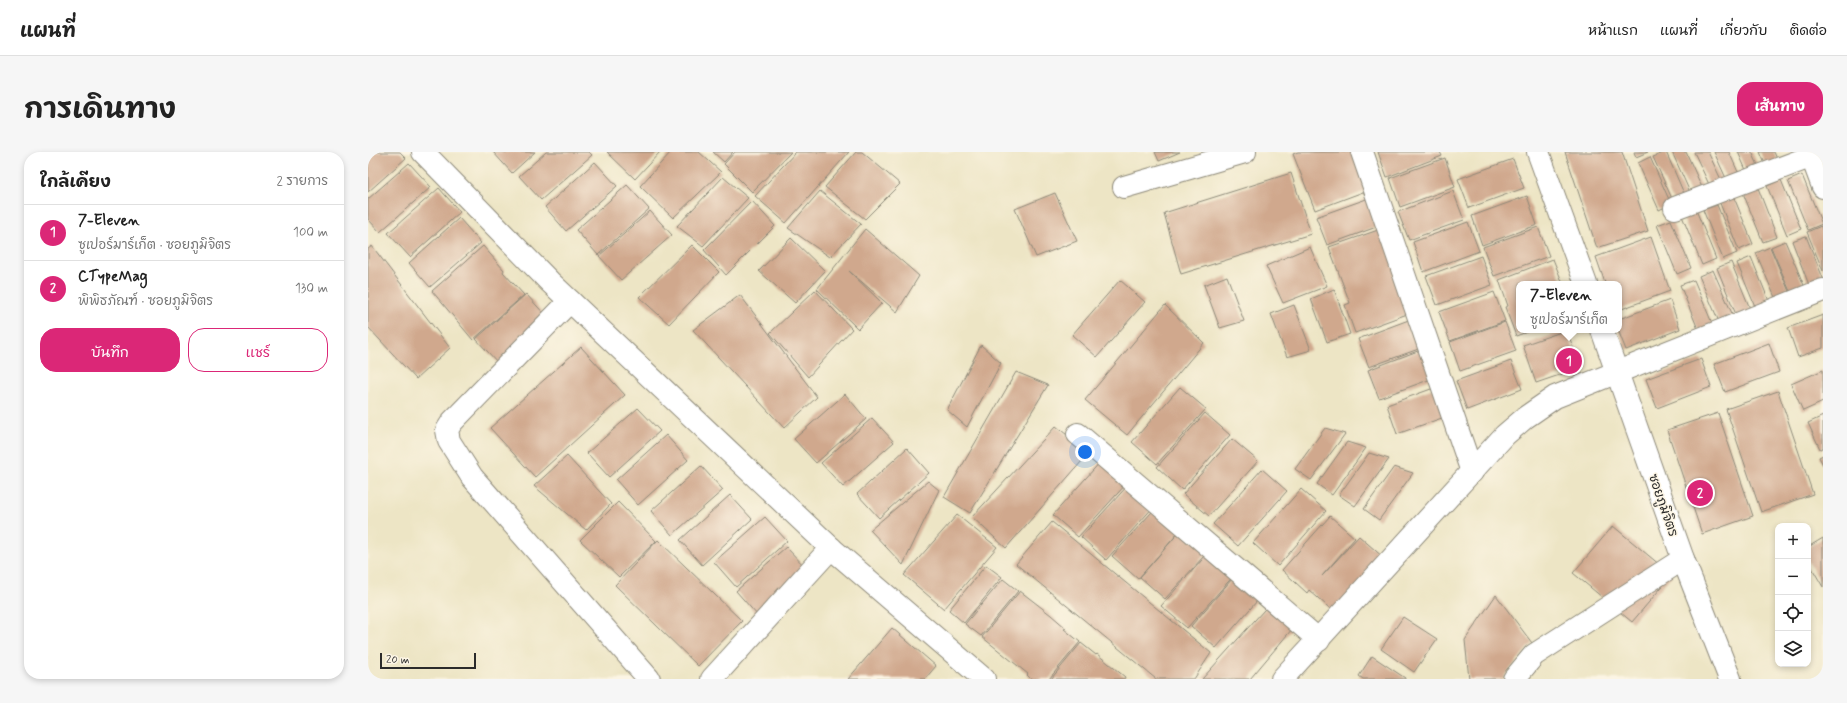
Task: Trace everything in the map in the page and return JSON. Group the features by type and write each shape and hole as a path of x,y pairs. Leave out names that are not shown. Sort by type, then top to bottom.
{"street":[{"path":"423,152 570,301 831,548 984,679"},
{"path":"1124,187 1245,152"},
{"path":"1362,152 1472,472"},
{"path":"1538,152 1585,281"},
{"path":"1675,208 1815,153 1823,187"},
{"path":"1282,679 1505,435 1526,417 1555,397 1823,290"},
{"path":"570,301 452,422 447,430 449,441 472,477 649,679"},
{"name":"ซอยภูมิจิตร","path":"1603,333 1683,559 1730,679"},
{"path":"1078,434 1318,640"},
{"path":"712,679 831,548"},
{"path":"1514,679 1534,655 1683,559"}],"building":[{"path":"368,152 400,152 406,158 368,192"},
{"path":"493,152 535,152 512,173"},
{"path":"546,152 589,152 592,155 541,200 519,176"},
{"path":"607,152 660,152 635,179"},
{"path":"671,152 699,152 721,172 673,218 640,186"},
{"path":"713,152 733,152 724,162"},
{"path":"735,152 791,152 752,192 724,164"},
{"path":"796,152 849,152 786,223 755,196"},
{"path":"856,152 862,152 900,184 865,219 825,187"},
{"path":"1155,152 1180,152 1159,161"},
{"path":"1298,152 1355,152 1371,189 1315,210 1293,154"},
{"path":"1378,152 1440,152 1442,156 1387,177"},
{"path":"1565,152 1622,152 1648,231 1597,248"},
{"path":"1634,152 1648,152 1636,157"},
{"path":"1666,152 1686,198 1674,203 1653,157"},
{"path":"1672,152 1686,152 1705,194 1693,199"},
{"path":"1694,152 1708,152 1725,188 1713,193"},
{"path":"1714,152 1729,152 1742,181 1730,187"},
{"path":"1738,152 1752,152 1762,174 1750,179"},
{"path":"1760,152 1774,152 1781,168 1769,173"},
{"path":"1650,157 1671,204 1659,210 1638,163"},
{"path":"1445,158 1455,187 1400,207 1390,178"},
{"path":"1513,159 1524,188 1469,208 1458,179"},
{"path":"595,162 617,186 566,231 545,207"},
{"path":"409,163 431,187 380,232 368,219 368,199"},
{"path":"1291,173 1311,234 1181,274 1164,213"},
{"path":"1802,175 1822,224 1808,230 1788,181"},
{"path":"723,177 748,198 703,246 677,226"},
{"path":"1781,180 1801,229 1787,235 1767,186"},
{"path":"627,185 649,209 598,255 576,230"},
{"path":"439,188 460,212 410,257 388,233"},
{"path":"1758,188 1777,237 1763,242 1743,193"},
{"path":"820,191 861,224 830,257 788,228"},
{"path":"1453,191 1464,220 1409,240 1398,212"},
{"path":"1055,193 1077,241 1036,257 1015,209"},
{"path":"1733,195 1753,244 1739,250 1719,201"},
{"path":"1527,196 1537,225 1482,245 1472,216"},
{"path":"1372,197 1382,225 1327,245 1316,217"},
{"path":"752,201 775,226 726,275 704,250"},
{"path":"1717,205 1737,253 1723,259 1703,210"},
{"path":"1696,210 1716,259 1702,265 1682,216"},
{"path":"650,211 672,235 621,280 599,256"},
{"path":"459,218 481,243 430,287 409,263"},
{"path":"1671,220 1691,268 1677,274 1657,225"},
{"path":"1468,222 1479,251 1423,272 1413,242"},
{"path":"1821,226 1823,232 1823,271 1807,232"},
{"path":"1538,227 1549,256 1494,276 1483,247"},
{"path":"1384,228 1410,313 1355,333 1345,305 1350,303 1329,247"},
{"path":"865,229 919,276 897,312 849,271 882,303 858,329 817,289"},
{"path":"1806,236 1823,278 1823,286 1811,290 1792,241"},
{"path":"1651,237 1670,291 1622,309 1622,281 1604,281 1596,257"},
{"path":"791,238 825,271 795,303 759,271"},
{"path":"1785,241 1806,290 1792,296 1771,247"},
{"path":"692,245 719,272 669,324 639,297"},
{"path":"372,246 450,348 416,379 368,327 368,249"},
{"path":"483,246 504,270 503,272 524,295 473,340 432,291"},
{"path":"1310,247 1327,286 1283,303 1266,266"},
{"path":"1770,247 1791,296 1777,302 1756,253"},
{"path":"1481,256 1492,285 1437,305 1426,276"},
{"path":"1751,257 1771,306 1757,311 1737,263"},
{"path":"1553,259 1562,281 1516,281 1516,333 1524,333 1516,336 1505,307 1508,306 1499,280"},
{"path":"1731,262 1751,311 1737,317 1717,268"},
{"path":"1713,270 1734,318 1720,324 1699,276"},
{"path":"1227,276 1244,321 1220,328 1204,285"},
{"path":"1120,280 1145,302 1097,357 1072,335"},
{"path":"1694,280 1714,328 1700,334 1680,285"},
{"path":"1334,289 1350,334 1327,342 1311,299"},
{"path":"815,290 852,329 808,377 770,333"},
{"path":"1494,292 1505,321 1450,341 1439,312"},
{"path":"526,294 548,318 498,363 476,339"},
{"path":"740,295 817,397 784,428 693,330"},
{"path":"1670,300 1680,329 1626,350 1619,333 1622,333 1622,318"},
{"path":"1165,305 1204,343 1127,435 1085,400"},
{"path":"1294,305 1311,350 1287,357 1271,314"},
{"path":"1823,315 1823,348 1798,357 1788,328"},
{"path":"1414,318 1424,347 1369,367 1358,339"},
{"path":"1505,322 1516,351 1460,371 1450,342"},
{"path":"1558,333 1568,333 1580,368 1536,383 1523,345"},
{"path":"1769,343 1779,372 1725,392 1714,364"},
{"path":"981,345 1001,363 967,427 947,410"},
{"path":"581,347 625,395 535,477 490,428"},
{"path":"1423,349 1434,378 1379,398 1368,370"},
{"path":"1701,359 1711,387 1657,408 1646,379"},
{"path":"1511,361 1522,389 1467,410 1456,381"},
{"path":"1823,370 1823,402 1803,411 1791,384"},
{"path":"1016,372 1048,385 970,513 944,497"},
{"path":"1442,385 1453,414 1397,434 1387,405"},
{"path":"1180,387 1206,409 1157,464 1132,442"},
{"path":"1778,391 1813,494 1761,512 1726,409"},
{"path":"845,394 866,419 816,463 794,439"},
{"path":"638,408 660,431 609,477 587,453"},
{"path":"1205,413 1230,435 1182,490 1157,467"},
{"path":"1718,413 1753,516 1702,534 1667,430"},
{"path":"1823,416 1823,448 1820,449 1808,423"},
{"path":"872,418 894,442 843,487 821,463"},
{"path":"1056,426 1089,453 1006,548 972,517"},
{"path":"1325,428 1345,434 1311,480 1295,469"},
{"path":"666,435 688,460 638,505 616,480"},
{"path":"1232,439 1258,461 1209,516 1183,494"},
{"path":"1347,442 1366,448 1332,495 1317,484"},
{"path":"907,448 929,473 879,518 857,494"},
{"path":"1369,453 1389,459 1355,506 1339,495"},
{"path":"1823,455 1823,465 1819,457"},
{"path":"567,456 611,504 586,530 534,486"},
{"path":"1102,460 1127,483 1078,537 1053,515"},
{"path":"701,466 723,490 672,535 651,511"},
{"path":"1394,467 1413,473 1379,520 1364,509"},
{"path":"1262,469 1287,491 1238,546 1213,524"},
{"path":"928,481 939,490 903,565 870,530"},
{"path":"1130,483 1155,505 1106,560 1081,537"},
{"path":"1301,489 1326,511 1278,566 1253,543"},
{"path":"730,495 752,519 702,565 680,540"},
{"path":"618,502 656,541 619,577 580,540"},
{"path":"1161,502 1186,524 1138,579 1112,556"},
{"path":"957,515 997,547 944,609 904,575"},
{"path":"1330,516 1355,538 1322,576 1359,536 1384,558 1335,613 1309,590 1307,593 1282,570"},
{"path":"765,517 787,541 736,587 714,562"},
{"path":"1052,522 1211,653 1194,679 1156,679 1016,564"},
{"path":"1188,522 1214,545 1165,599 1140,577"},
{"path":"1613,526 1672,575 1632,622 1573,573"},
{"path":"1823,538 1823,587 1811,566 1811,545"},
{"path":"658,540 742,621 698,666 615,585"},
{"path":"786,547 808,570 758,616 736,591"},
{"path":"1210,551 1236,573 1187,628 1161,606"},
{"path":"986,565 1002,577 964,623 949,610"},
{"path":"1239,571 1264,593 1216,648 1191,626"},
{"path":"1003,579 1018,591 981,636 965,624"},
{"path":"1020,591 1051,615 1066,628 1064,629 1080,642 1049,679 1031,679 1027,675 1028,674 982,637"},
{"path":"1496,595 1532,643 1502,679 1469,679 1465,640"},
{"path":"1273,600 1298,622 1250,679 1202,679"},
{"path":"1403,617 1437,639 1414,672 1381,649"},
{"path":"892,628 936,666 925,679 848,679"},
{"path":"1081,643 1125,677 1124,679 1051,679"},
{"path":"1372,656 1405,679 1363,679 1359,676"}],"place":[{"name":"7-Eleven","path":"1569,361"},
{"name":"CTypeMag","path":"1700,493"}]}
